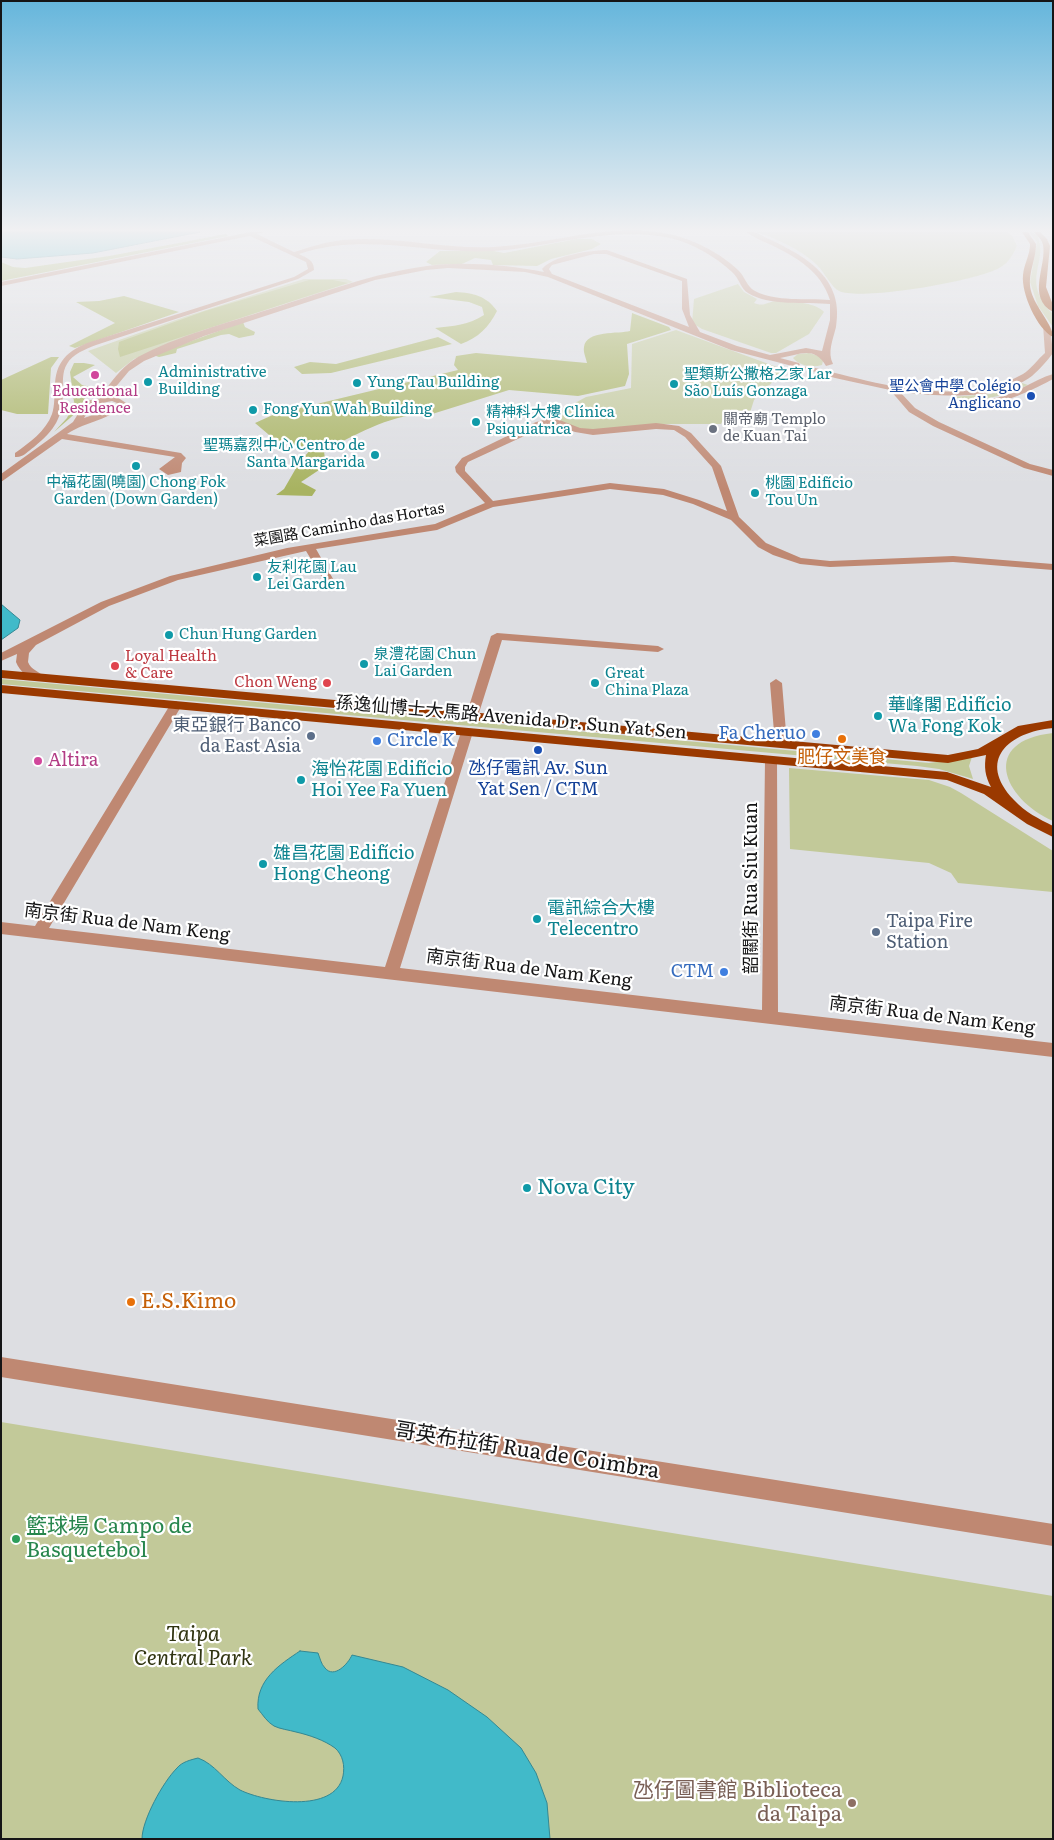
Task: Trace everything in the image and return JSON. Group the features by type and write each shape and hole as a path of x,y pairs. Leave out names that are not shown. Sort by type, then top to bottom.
{"main road":[{"path":"1040,318 1053,335"},
{"name":"孫逸仙博士大馬路 Avenida Dr. Sun Yat Sen","path":"1,674 948,759 970,757 988,751 1016,731 1032,726 1053,724"},
{"name":"孫逸仙博士大馬路 Avenida Dr. Sun Yat Sen","path":"1,689 947,776 971,782 993,792 1011,805"},
{"path":"1000,742 991,758 990,770 996,785 1011,805 1032,822 1053,832"}],"street":[{"path":"9,462 32,444 51,423 57,413 59,374 65,360 70,355 86,347 171,318"},
{"path":"112,398 109,392 116,380 126,369 141,358 201,334 250,318"},
{"path":"659,318 734,348 807,368 926,396 973,403 997,402 1015,396 1053,376"},
{"path":"683,318 698,334"},
{"path":"825,356 833,318"},
{"path":"911,409 915,401 926,396 998,389 1020,380 1039,366 1050,353 1046,326"},
{"path":"822,339 830,333"},
{"path":"764,356 784,356 815,345"},
{"path":"805,350 817,351 825,356 829,364 872,383"},
{"path":"791,354 787,360 796,365"},
{"path":"807,368 820,369 828,367 829,364"},
{"path":"1020,380 1031,380 1038,384"},
{"path":"892,387 937,392 980,392"},
{"path":"892,387 911,409 936,424 1027,466 1053,473"},
{"path":"1,479 76,424 89,403 112,398 120,400 122,403 114,411 76,424"},
{"path":"491,504 462,472 460,467 465,460 543,422 558,422 578,430 593,432 656,426 676,428 688,435 716,466 734,518"},
{"path":"61,436 170,452 178,455 180,458 177,462"},
{"name":"菜園路 Caminho das Hortas","path":"1,658 105,604 154,584 252,558 308,547 438,527 491,504 610,486 664,492 734,518 745,530 770,549 790,558 815,564 953,559 1053,566"},
{"path":"308,547 331,584"},
{"path":"472,716 497,636 658,649"},
{"path":"32,642 24,650 21,663 24,669 38,677"},
{"path":"776,683 781,744"},
{"path":"38,932 176,705"},
{"path":"391,973 467,732"},
{"name":"韶關街 Rua Siu Kuan","path":"770,1017 771,760"},
{"name":"南京街 Rua de Nam Keng","path":"1,928 1053,1050"},
{"name":"哥英布拉街 Rua de Coimbra","path":"1,1367 1053,1535"}],"green space":[{"path":"105,318 162,318 75,348 69,346 115,323"},
{"path":"182,318 242,318 204,330 134,359 116,373 88,351"},
{"path":"186,318 241,318 120,357 119,342"},
{"path":"479,318 493,318 473,339 461,344 435,328 461,324"},
{"path":"631,318 645,318 669,327 671,330 627,344 629,374 625,386 578,396 509,390 429,415 416,415 389,421 324,451 325,460 319,470 301,482 316,490 312,496 276,495 284,489 299,463 311,449 275,440 255,423 275,414 458,370 454,365 456,356 476,353 587,363 584,347 590,338 597,335 630,331"},
{"path":"692,318 820,318 809,334 776,353 771,353 702,329 692,323"},
{"path":"1046,318 1053,318 1053,327"},
{"path":"243,322 245,327 255,332 254,335 239,338 229,334 221,335 177,349 176,353 159,357 153,355"},
{"path":"676,330 785,370 754,400 748,419 725,416 721,424 667,424 591,431 544,420 586,397 631,388 632,344"},
{"path":"438,337 452,344 331,373 302,374 294,367 310,362 336,364"},
{"path":"809,353 819,356 823,361 822,365 806,366 793,358 798,354"},
{"path":"51,357 59,357 51,368 48,414 17,414 1,410 1,380"},
{"path":"74,363 95,365 73,377 82,385 91,387 78,411 54,432 67,418 74,402 70,372"},
{"path":"1022,383 1028,385 990,398 950,397 991,394"},
{"path":"1,679 929,763 972,757 969,766 973,779 939,769 917,766 1,684"},
{"path":"1053,733 1053,821 1035,811 1021,799 1011,785 1006,771 1007,758 1015,747 1030,738"},
{"path":"789,768 929,780 950,787 1053,851 1053,892 958,883 951,873 929,863 790,849"},
{"name":"Taipa Central Park","path":"1,1422 1053,1596 1053,1839 1,1839"}],"water":[{"path":"1,604 20,620 18,628 1,640"},
{"path":"300,1651 318,1653 324,1666 332,1672 344,1666 352,1655 403,1667 448,1690 487,1717 521,1748 536,1773 547,1803 550,1839 142,1839 149,1812 154,1802 171,1774 186,1761 198,1758 209,1764 240,1790 281,1801 298,1802 313,1800 327,1796 337,1788 343,1776 344,1768 342,1757 335,1748 311,1736 274,1726 258,1709 258,1699 261,1690 270,1674"}],"place":[{"name":"Educational Residence","path":"95,375"},
{"name":"Administrative Building","path":"148,382"},
{"name":"Yung Tau Building","path":"357,383"},
{"name":"聖類斯公撒格之家 Lar São Luís Gonzaga","path":"674,384"},
{"name":"聖公會中學 Colégio Anglicano","path":"1031,396"},
{"name":"Fong Yun Wah Building","path":"253,410"},
{"name":"精神科大樓 Clínica Psiquiatrica","path":"476,422"},
{"name":"關帝廟 Templo de Kuan Tai","path":"713,429"},
{"name":"聖瑪嘉烈中心 Centro de Santa Margarida","path":"375,455"},
{"name":"中福花園(曉園) Chong Fok Garden (Down Garden)","path":"136,466"},
{"name":"桃園 Edifício Tou Un","path":"755,493"},
{"name":"友利花園 Lau Lei Garden","path":"257,577"},
{"name":"Chun Hung Garden","path":"169,635"},
{"name":"泉澧花園 Chun Lai Garden","path":"364,664"},
{"name":"Loyal Health & Care","path":"115,666"},
{"name":"Chon Weng","path":"327,683"},
{"name":"Great China Plaza","path":"595,683"},
{"name":"華峰閣 Edifício Wa Fong Kok","path":"878,716"},
{"name":"Fa Cheruo","path":"816,734"},
{"name":"東亞銀行 Banco da East Asia","path":"311,736"},
{"name":"肥仔文美食","path":"842,739"},
{"name":"Circle K","path":"377,741"},
{"name":"氹仔電訊 Av. Sun Yat Sen / CTM","path":"538,750"},
{"name":"Altira","path":"38,761"},
{"name":"海怡花園 Edifício Hoi Yee Fa Yuen","path":"301,780"},
{"name":"雄昌花園 Edifício Hong Cheong","path":"263,864"},
{"name":"電訊綜合大樓 Telecentro","path":"537,919"},
{"name":"Taipa Fire Station","path":"876,932"},
{"name":"CTM","path":"724,972"},
{"name":"Nova City","path":"527,1188"},
{"name":"E.S.Kimo","path":"131,1302"},
{"name":"籃球場 Campo de Basquetebol","path":"16,1539"},
{"name":"氹仔圖書館 Biblioteca da Taipa","path":"852,1803"}]}
